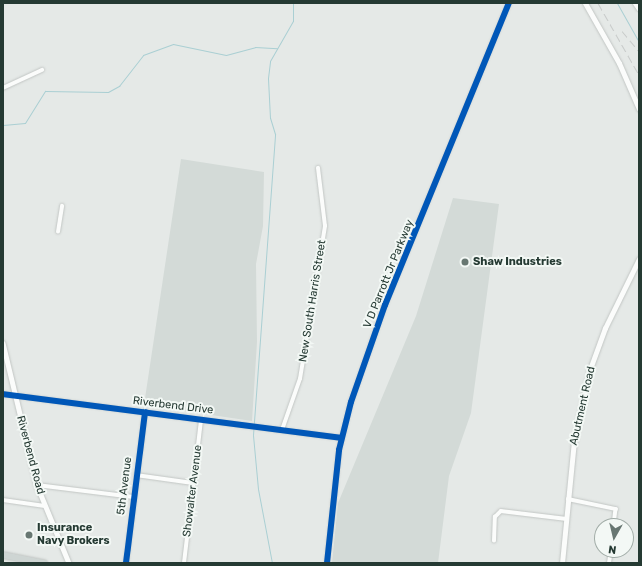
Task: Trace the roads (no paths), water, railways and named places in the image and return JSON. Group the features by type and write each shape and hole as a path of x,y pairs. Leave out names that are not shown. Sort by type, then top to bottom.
{"main road":[{"path":"585,3 619,63 639,109"},
{"name":"Abutment Road","path":"562,563 574,441 590,369 604,328 639,259"},
{"path":"3,556 44,563"}],"street":[{"name":"V D Parrott Jr Parkway","path":"327,563 341,438 385,305 509,3"},
{"path":"635,3 639,9"},
{"path":"3,88 42,70"},
{"name":"New South Harris Street","path":"282,430 300,379 325,226 318,168"},
{"path":"58,232 62,206"},
{"name":"Riverbend Road","path":"3,342 37,485 44,506 69,563"},
{"name":"Riverbend Drive","path":"3,394 341,438"},
{"name":"5th Avenue","path":"126,563 133,497 145,412"},
{"name":"Showalter Avenue","path":"184,563 201,420"},
{"path":"136,474 194,483"},
{"path":"37,485 133,497"},
{"path":"3,500 44,506"},
{"path":"568,500 616,509 615,518"},
{"path":"494,541 495,517 501,511 567,519"}],"waterway":[{"path":"272,563 258,489 253,435 275,134 270,118 268,78 270,61 293,21 293,3"},
{"path":"617,3 639,42"},
{"path":"3,125 25,123 45,91 108,92 119,86 143,55 173,44 226,55 255,47 277,48"}],"railway":[{"path":"598,3 639,75"},
{"path":"622,31 639,51"}],"place":[{"name":"Shaw Industries","path":"465,262"},
{"name":"Insurance Navy Brokers","path":"29,535"}]}
